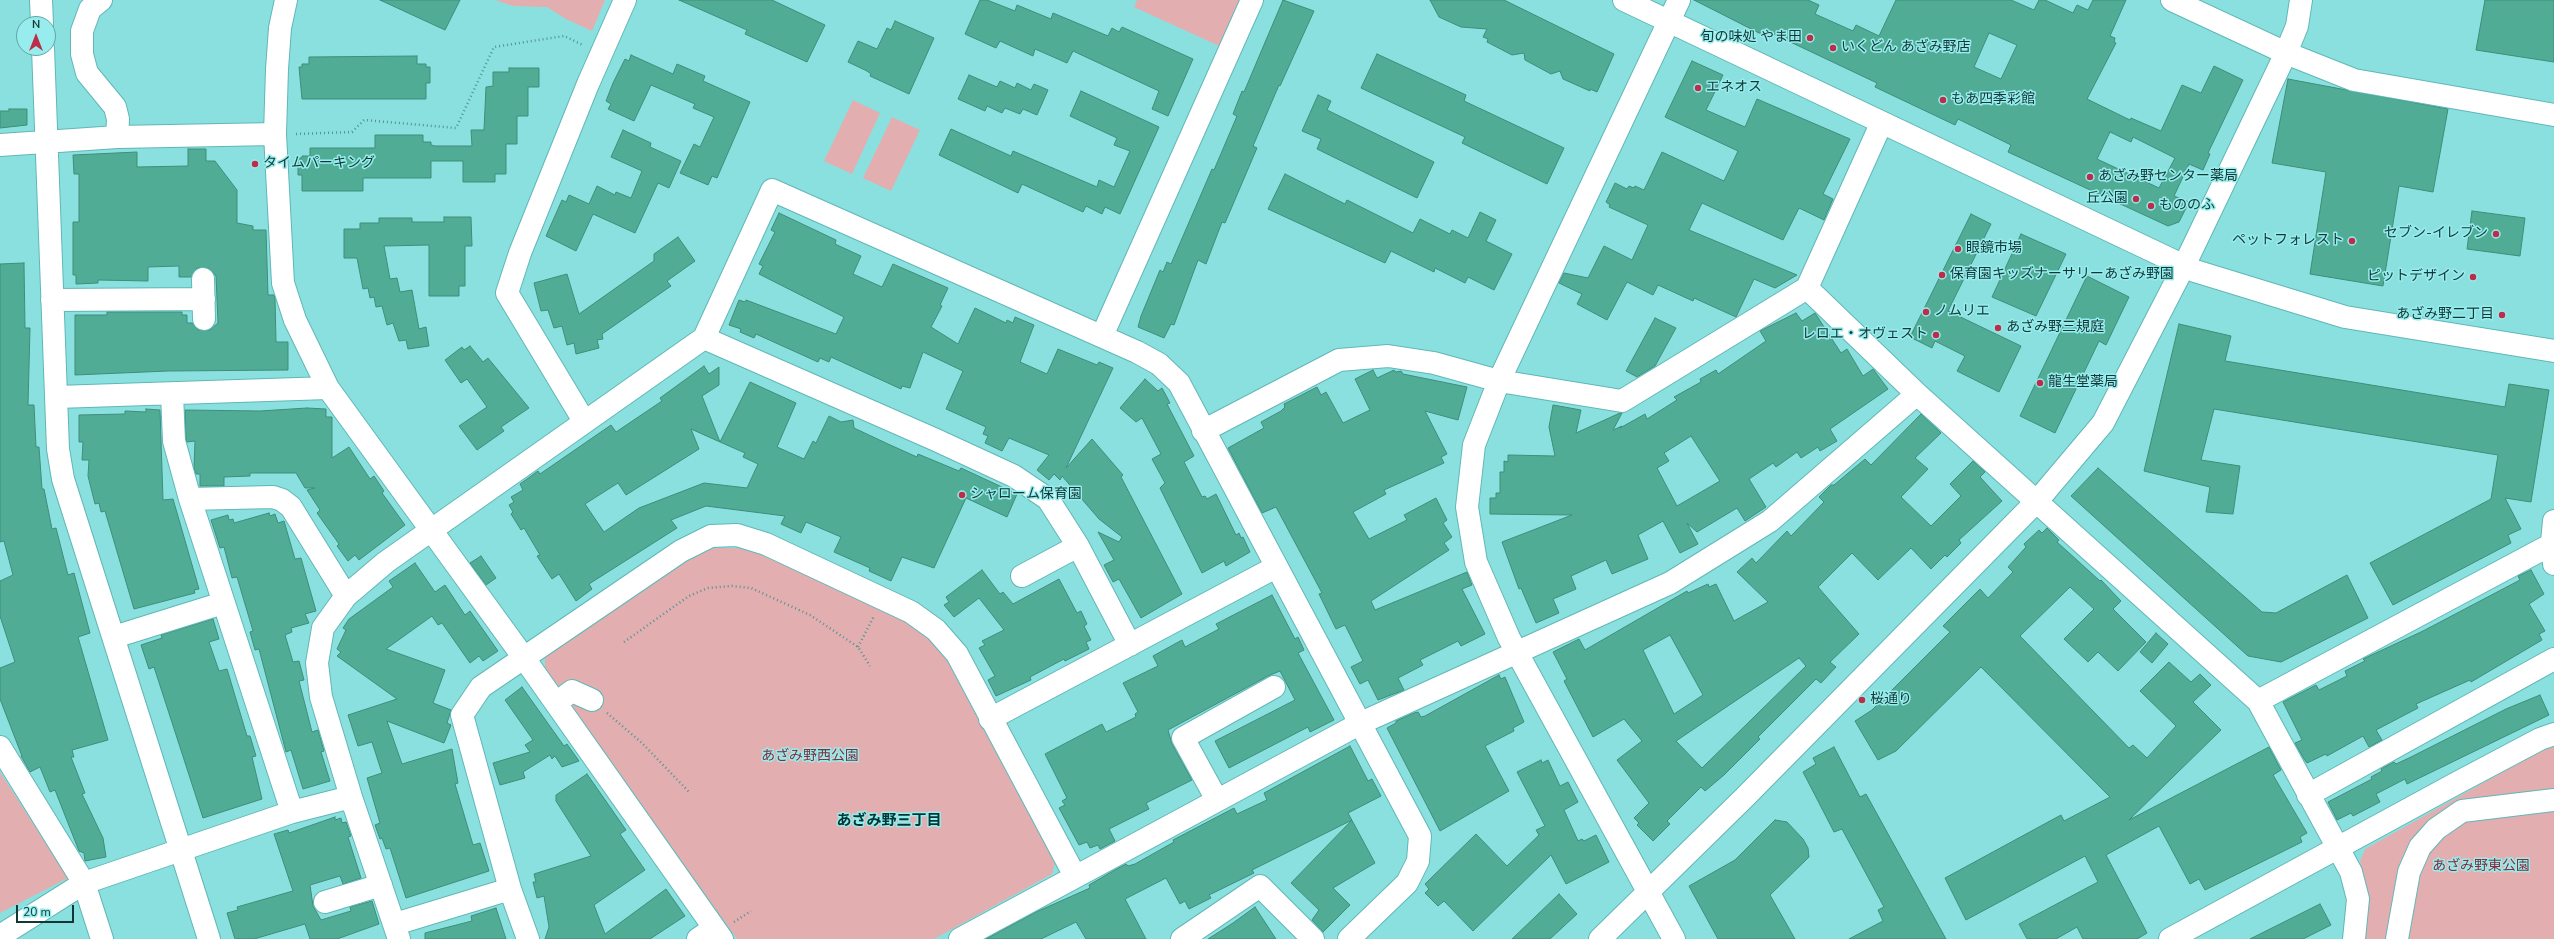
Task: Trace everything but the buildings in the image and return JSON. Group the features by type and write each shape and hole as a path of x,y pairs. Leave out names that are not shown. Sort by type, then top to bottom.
{"street":[{"path":"41,0 42,16"},
{"path":"101,0 90,9 82,31 82,54 87,73 115,107 118,119 118,137"},
{"path":"286,0 280,28 277,62 275,134 283,283 295,320 328,388 556,703 712,935"},
{"path":"584,421 507,293 520,253 601,54 625,0"},
{"path":"1102,336 1252,0"},
{"path":"1624,0 1881,124 2184,266 2218,280 2345,317 2554,351"},
{"path":"1674,939 1516,653 1476,562 1467,508 1474,445 1499,381 1679,0"},
{"path":"2172,0 2286,53 2354,80 2554,115"},
{"path":"1600,939 1745,797 2038,500 2104,423 2184,266 2286,53 2298,26 2301,0"},
{"path":"43,56 58,449 63,479 209,939"},
{"path":"1203,431 1339,360 1388,356 1434,362 1499,381 1622,401 1808,288 1881,124"},
{"path":"0,145 118,137 275,134"},
{"path":"510,889 397,932 351,798 321,697 317,663 323,628 346,596 386,562 584,421 704,338 772,190 1102,336 1159,364 1179,383 1203,431 1361,723 1420,836 1418,861 1407,883 1349,939"},
{"path":"1808,288 1917,394 2038,500 2258,701 2351,872 2358,899 2354,939"},
{"path":"52,300 204,299"},
{"path":"704,338 1014,476 1048,499 1078,546 1130,645"},
{"path":"57,397 328,388"},
{"path":"172,394 174,441 190,499 292,812"},
{"path":"960,939 1361,723 1670,583 1770,521 1917,394"},
{"path":"190,499 273,497 282,500 291,507 346,596"},
{"path":"528,939 510,889 462,715 481,687 524,658 554,632 681,551 711,536 737,535 766,544 911,612 936,630 957,654 990,719 1075,876"},
{"path":"2258,701 2553,535 2554,564"},
{"path":"1022,576 1078,546"},
{"path":"990,719 1276,567"},
{"path":"114,637 223,603"},
{"path":"2308,795 2554,659"},
{"path":"1217,800 1183,738 1274,687"},
{"path":"556,703 572,691 592,700"},
{"path":"2170,939 2338,849 2462,780 2540,739 2554,734"},
{"path":"0,747 84,883 102,939"},
{"path":"0,936 84,883 292,812 351,798"},
{"path":"2397,939 2409,872 2420,847 2436,829 2462,811 2554,800"},
{"path":"325,902 381,885"},
{"path":"1182,939 1260,886 1313,939"}],"path":[{"path":"317,135 352,132 364,120 456,128 494,47 564,36 601,54"},
{"path":"624,642 689,596 708,588 732,586 751,588 778,599 810,615 858,647 870,666"},
{"path":"858,647 883,600"},
{"path":"592,700 642,743 690,793"}],"green space":[{"path":"495,0 605,0 592,31 566,19 547,7 513,6"},
{"path":"1137,0 1240,0 1219,46 1134,7"},
{"path":"853,100 880,113 852,174 824,161"},
{"path":"892,117 920,130 891,191 863,178"},
{"name":"あざみ野西公園","path":"714,548 737,548 759,554 870,603 926,631 944,655 1055,863 1052,874 934,939 737,939 545,672 545,657 690,558"},
{"name":"あざみ野東公園","path":"2554,746 2554,939 2365,939 2369,904 2360,861 2365,849 2535,754"},
{"path":"0,772 68,878 0,913"}],"place":[{"name":"旬の味処 やま田","path":"1810,38"},
{"name":"いくどん あざみ野店","path":"1833,48"},
{"name":"エネオス","path":"1698,88"},
{"name":"もあ四季彩館","path":"1943,100"},
{"name":"タイムパーキング","path":"255,164"},
{"name":"あざみ野センター薬局","path":"2090,177"},
{"name":"丘公園","path":"2136,199"},
{"name":"もののふ","path":"2151,206"},
{"name":"セブン-イレブン","path":"2496,234"},
{"name":"ペットフォレスト","path":"2352,241"},
{"name":"眼鏡市場","path":"1958,249"},
{"name":"保育園キッズナーサリーあざみ野園","path":"1942,275"},
{"name":"ピットデザイン","path":"2473,277"},
{"name":"ノムリエ","path":"1926,312"},
{"name":"あざみ野二丁目","path":"2502,315"},
{"name":"あざみ野三規庭","path":"1998,328"},
{"name":"レロエ・オヴェスト","path":"1936,335"},
{"name":"龍生堂薬局","path":"2040,383"},
{"name":"シャローム保育園","path":"962,495"},
{"name":"桜通り","path":"1862,700"}],"district":[{"name":"あざみ野三丁目","path":"889,821"}]}
